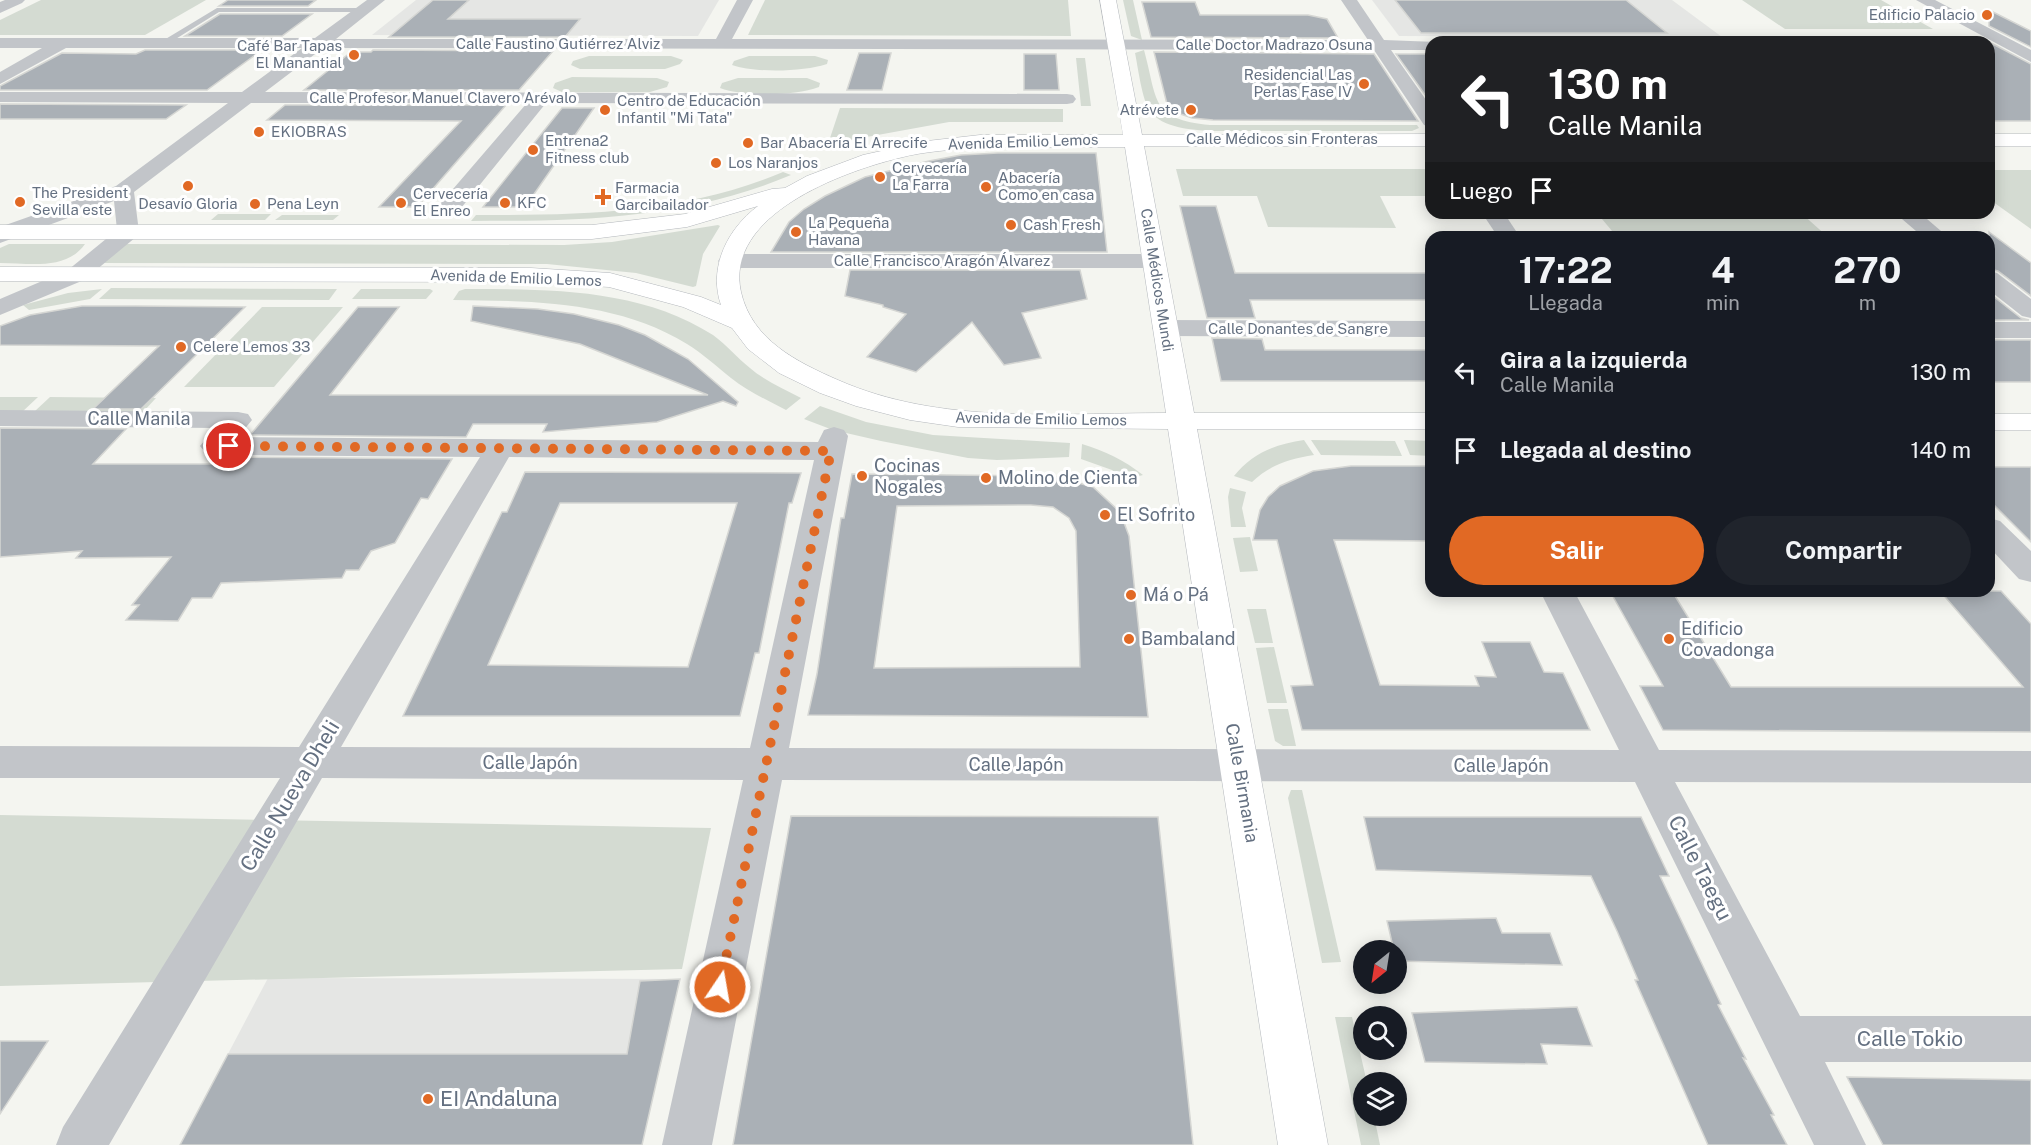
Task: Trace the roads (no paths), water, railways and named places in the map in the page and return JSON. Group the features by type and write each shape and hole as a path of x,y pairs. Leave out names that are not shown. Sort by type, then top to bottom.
{"street":[{"path":"0,8 17,0"},
{"path":"721,44 745,0"},
{"name":"Calle Médicos Mundi","path":"1108,0 1134,139 1181,420"},
{"path":"1349,0 1425,112"},
{"path":"1924,0 1991,36"},
{"path":"2,233 123,189 371,5"},
{"path":"1995,38 2031,57"},
{"name":"Calle Faustino Gutiérrez Alviz","path":"0,43 1116,45"},
{"path":"0,79 63,43"},
{"name":"Calle Doctor Madrazo Osuna","path":"1116,45 1425,45"},
{"path":"1995,46 2031,46"},
{"name":"Calle Profesor Manuel Clavero Arévalo","path":"0,97 1067,99"},
{"path":"449,208 541,98"},
{"name":"Calle Médicos sin Fronteras","path":"1134,139 1425,140"},
{"name":"Avenida Emilio Lemos","path":"741,323 732,303 728,283 730,261 739,242 753,222 773,204 798,188 872,159 926,147 980,141 1134,139"},
{"path":"1995,140 2031,140"},
{"path":"2,233 592,232 687,220 798,188"},
{"path":"123,189 128,232"},
{"path":"1914,219 1929,231"},
{"path":"0,308 76,274 128,232"},
{"name":"Calle Francisco Aragón Álvarez","path":"730,261 1155,261"},
{"name":"Avenida de Emilio Lemos","path":"0,274 531,275 610,280 692,302 741,323 757,344 788,367 830,387 910,412 958,419 1026,421 1425,421"},
{"path":"1995,283 2031,311"},
{"name":"Calle Donantes de Sangre","path":"1165,328 1425,329"},
{"path":"1995,330 2031,330"},
{"name":"Calle Manila","path":"0,418 238,420 214,446 500,448 833,444 765,764"},
{"name":"Calle Birmania","path":"1181,420 1303,1145"},
{"path":"1995,422 2031,422"},
{"name":"Calle Nueva Dheli","path":"81,1145 500,448"},
{"path":"1995,534 2031,571"},
{"name":"Calle Taegu","path":"1560,597 1841,1145"},
{"name":"Calle Japón","path":"0,762 2031,767"},
{"path":"687,1145 765,764"},
{"name":"Calle Tokio","path":"1788,1039 2031,1039"}],"lane":[{"path":"217,10 214,3 219,0"},
{"path":"257,10 273,0"},
{"path":"308,10 323,0"},
{"path":"163,43 217,10 308,10 371,5"}],"place":[{"name":"Edificio Palacio","path":"1987,15"},
{"name":"Café Bar Tapas El Manantial","path":"354,55"},
{"name":"Residencial Las Perlas Fase IV","path":"1364,84"},
{"name":"Centro de Educación Infantil \"Mi Tata\"","path":"605,110"},
{"name":"Atrévete","path":"1191,110"},
{"name":"EKIOBRAS","path":"259,132"},
{"name":"Bar Abacería El Arrecife","path":"748,143"},
{"name":"Entrena2 Fitness club","path":"533,150"},
{"name":"Los Naranjos","path":"716,163"},
{"name":"Cervecería La Farra","path":"880,177"},
{"name":"Desavío Gloria","path":"188,186"},
{"name":"Abacería Como en casa","path":"986,187"},
{"name":"Farmacia Garcibailador","path":"603,197"},
{"name":"The President Sevilla este","path":"20,202"},
{"name":"Cervecería El Enreo","path":"401,203"},
{"name":"KFC","path":"505,203"},
{"name":"Pena Leyn","path":"255,204"},
{"name":"Cash Fresh","path":"1011,225"},
{"name":"La Pequeña Havana","path":"796,232"},
{"name":"Celere Lemos 33","path":"181,347"},
{"name":"Cocinas Nogales","path":"862,476"},
{"name":"Molino de Cienta","path":"986,478"},
{"name":"El Sofrito","path":"1105,515"},
{"name":"Má o Pá","path":"1131,595"},
{"name":"Bambaland","path":"1129,639"},
{"name":"Edificio Covadonga","path":"1669,639"},
{"name":"EI Andaluna","path":"428,1099"}]}
